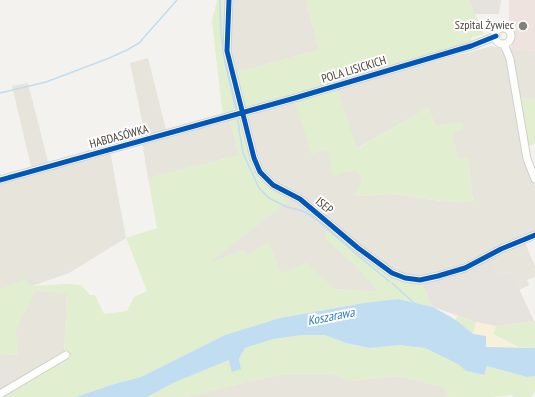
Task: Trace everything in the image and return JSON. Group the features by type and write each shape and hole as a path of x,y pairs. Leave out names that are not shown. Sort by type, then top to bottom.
{"street":[{"name":"ISEP","path":"228,0 227,51 254,158 260,172 273,185 300,199 358,248 392,273 405,278 420,280 464,268 501,249 535,235"},
{"name":"POLA LISICKICH","path":"242,112 471,46 499,40 510,59 527,159 535,179"},
{"name":"HABDASÓWKA","path":"0,180 234,116 242,112"},
{"path":"0,394 66,355"}],"shaded area":[{"path":"229,0 306,0 319,50 233,73 227,51"},
{"path":"469,0 501,0 499,14 475,14"},
{"name":"Szpital Żywiec","path":"509,0 535,0 535,51 511,49 514,30 509,23"},
{"path":"492,46 500,48 507,60 524,160 535,186 535,233 463,267 419,277 404,276 359,246 274,182 262,170 247,114 295,101 327,150 358,170 363,180 355,196 392,194 441,201 473,202 468,157 458,160 452,133 436,126 428,108 356,149 337,88"},
{"path":"511,49 535,51 535,99 516,98"},
{"path":"148,58 167,134 146,140 130,63"},
{"path":"28,83 49,166 32,171 12,86"},
{"path":"229,118 239,155 148,178 142,142"},
{"path":"110,151 126,238 69,273 32,286 0,289 0,182"},
{"path":"290,199 303,204 330,228 360,270 380,292 334,289 306,263 281,274 247,256 245,250 209,263"},
{"path":"525,243 535,266 535,277 527,280 529,285 519,290 511,272 500,277 490,258"},
{"path":"490,258 500,277 511,272 534,321 496,326 476,322 433,307 421,282"},
{"path":"36,290 67,294 64,355 0,393 0,354 18,355 15,330"},
{"path":"279,375 335,375 350,381 399,376 443,387 449,397 188,397"}],"green space":[{"path":"217,0 229,0 227,51 233,73 319,50 306,0 469,0 484,34 471,38 472,43 337,88 357,149 428,108 436,126 462,121 464,128 452,133 458,160 468,157 473,202 441,201 392,194 354,196 363,181 358,170 333,176 327,150 311,154 295,101 223,118 212,21"},
{"path":"516,98 535,99 535,144 528,146"},
{"path":"241,117 257,174 271,187 290,199 211,262 245,250 247,255 269,241 281,273 306,263 334,289 379,292 360,270 326,240 326,232 330,228 402,282 421,282 433,307 398,299 364,303 280,318 225,335 141,377 76,397 0,397 64,355 67,294 36,290 16,330 18,355 0,354 0,289 25,279 32,286 65,284 81,285 90,295 95,295 104,314 127,311 134,297 147,291 126,238 157,228 148,178 239,155 229,118"},
{"path":"457,315 476,322 473,334 456,320"},
{"path":"535,321 535,348 518,347 493,334 496,326"},
{"path":"302,335 326,335 346,343 370,348 399,345 425,348 458,364 466,371 483,375 487,366 527,377 535,376 535,391 531,397 515,397 511,395 491,397 449,397 443,387 399,376 350,381 335,375 279,375 188,397 147,397 173,383 229,360 241,369 239,359 245,348 273,339"}],"sand":[{"path":"476,322 496,326 493,334 518,347 485,347 473,334"}],"water":[{"name":"Koszarawa","path":"398,299 433,307 456,320 473,334 486,336 486,347 535,348 535,376 527,377 487,366 484,375 466,371 458,364 425,348 399,345 370,348 346,343 325,335 302,335 273,339 245,348 239,359 241,369 232,372 229,360 173,383 147,397 76,397 141,377 225,335 280,318 364,303"}],"waterway":[{"path":"0,93 46,82 127,50 139,43 177,0"},
{"path":"220,0 221,34 225,62 236,110"},
{"path":"237,116 243,153 259,188 269,198 287,207 303,211 316,219 389,281"},
{"path":"392,283 414,303"}],"cycle path":[{"path":"229,0 227,51 254,158 260,172 273,185 300,199 358,248 392,273 405,278 420,280 465,268 501,249 535,235"},
{"path":"0,180 295,98 471,46 496,36"}],"place":[{"name":"Szpital Żywiec","path":"523,26"}]}
